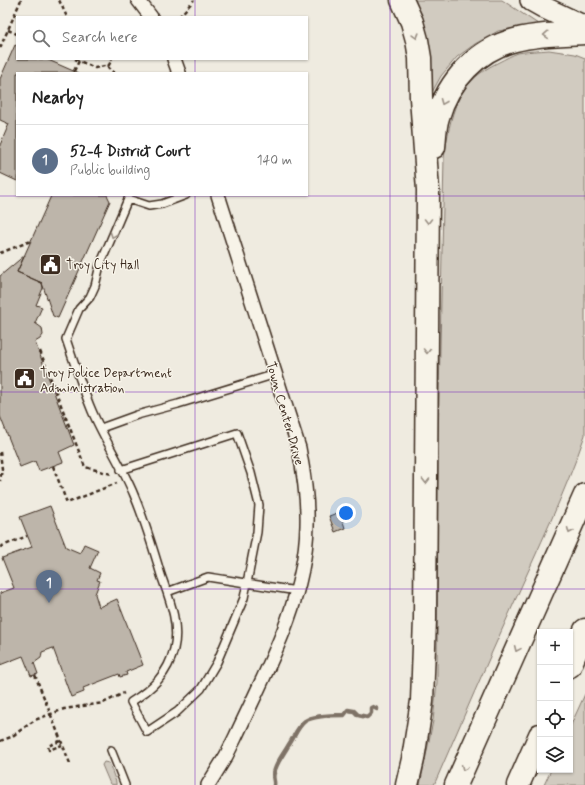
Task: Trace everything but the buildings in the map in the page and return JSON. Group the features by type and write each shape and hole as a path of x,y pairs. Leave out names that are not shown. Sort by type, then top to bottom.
{"highway":[{"path":"402,0 412,22 420,58 421,98 428,190 425,619 422,701 413,759 407,785"},
{"path":"428,190 438,117 448,92 470,65 482,55 497,46 513,40 532,36 585,33"},
{"path":"456,785 585,495"},
{"path":"570,665 585,630"},
{"path":"518,785 539,737"}],"main road":[{"path":"530,0 585,27"}],"street":[{"path":"138,0 150,16"},
{"path":"174,60 179,72"},
{"name":"Town Center Drive","path":"208,785 226,756 282,633 297,591 302,569 307,527 305,487 299,448 218,196"}],"lane":[{"path":"121,470 238,433 251,473 259,505 257,532 244,598 224,647 210,676 200,689 177,712 147,732 131,702 155,685 167,668 173,653 175,627 167,592 141,512 92,411 66,339 79,309 90,297 96,282 100,265 128,199 149,206 162,204 183,196"},
{"path":"101,428 137,414 178,404 276,374"},
{"path":"167,592 208,577 297,591"},
{"path":"111,750 125,785"}],"path":[{"path":"0,48 21,0"},
{"path":"59,0 67,16"},
{"path":"180,16 194,0"},
{"path":"63,16 65,12"},
{"path":"8,30 16,34"},
{"path":"74,71 79,60 95,68 107,66 112,60"},
{"path":"107,66 113,72"},
{"path":"0,253 31,241"},
{"path":"40,351 85,467 112,474 121,490"},
{"path":"0,452 2,469 0,481"},
{"path":"53,466 67,503 117,483"},
{"path":"0,547 27,536"},
{"path":"35,675 71,766"},
{"path":"0,741 11,737 32,721 64,709 103,702 129,690"},
{"path":"60,741 48,746 50,750 62,745"}],"shaded area":[{"path":"415,0 502,0 538,24 498,31 475,44 457,57 441,76 431,94 431,58 426,29"},
{"path":"549,50 575,54 585,58 585,435 551,521 434,785 420,785 433,721 437,682 438,444 444,158 449,127 458,101 464,90 484,70 518,53"},
{"path":"585,694 585,785 544,785 550,773 573,773 573,720"},
{"path":"104,762 109,763 116,785 110,784 102,765"}],"waterway":[{"path":"274,785 273,775 276,766 302,723 319,716 344,715 348,710 354,711 358,715 367,717 371,713 371,708 373,707 377,709"}],"place":[{"name":"Troy City Hall","path":"51,264"},
{"name":"Troy Police Department Administration","path":"25,379"},
{"name":"52-4 District Court","path":"49,603"}]}
